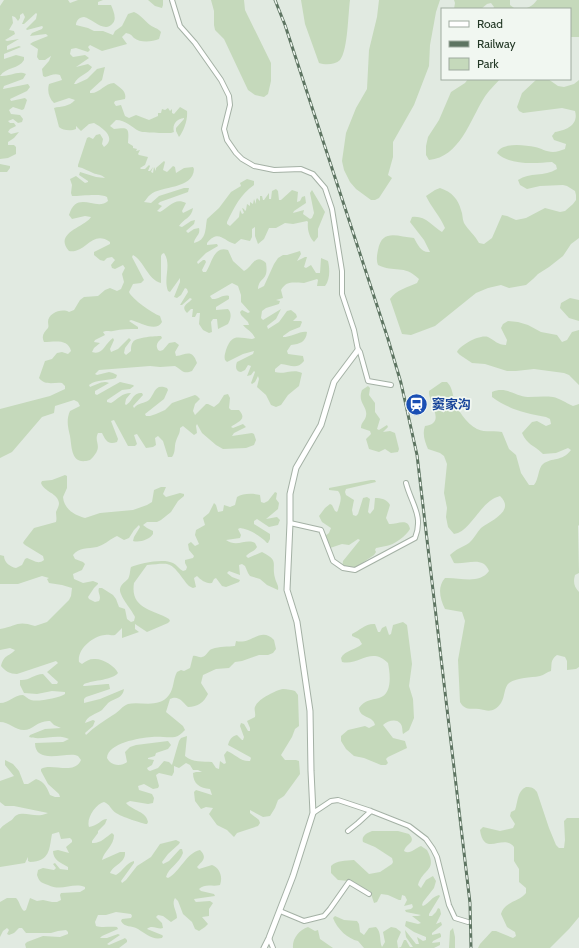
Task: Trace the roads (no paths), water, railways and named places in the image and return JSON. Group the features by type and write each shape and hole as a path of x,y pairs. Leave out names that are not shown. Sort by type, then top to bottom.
{"street":[{"path":"172,0 180,26 216,74 230,96 230,105 224,129 227,140 236,153 242,160 254,166 274,170 301,169 313,174 325,188 332,209 342,271 342,294 354,330 358,350 360,352 368,382 391,385"},
{"path":"264,948 293,876 313,813 310,711 297,622 287,590 290,494 296,468 321,425 334,382 358,350"},
{"path":"290,523 321,530 333,561 343,568 355,570 415,538 418,529 418,520 416,508 409,495 406,483"},
{"path":"313,813 331,801 338,800 409,826 426,839 437,857 449,905 455,918 468,922"},
{"path":"348,831 371,811"},
{"path":"280,911 304,921 324,916 349,882 369,894"},
{"path":"269,938 273,948"}],"railway":[{"path":"275,0 285,25 388,339 401,383 417,455 470,903 471,948"}],"place":[{"name":"窦家沟","path":"417,404"}]}
